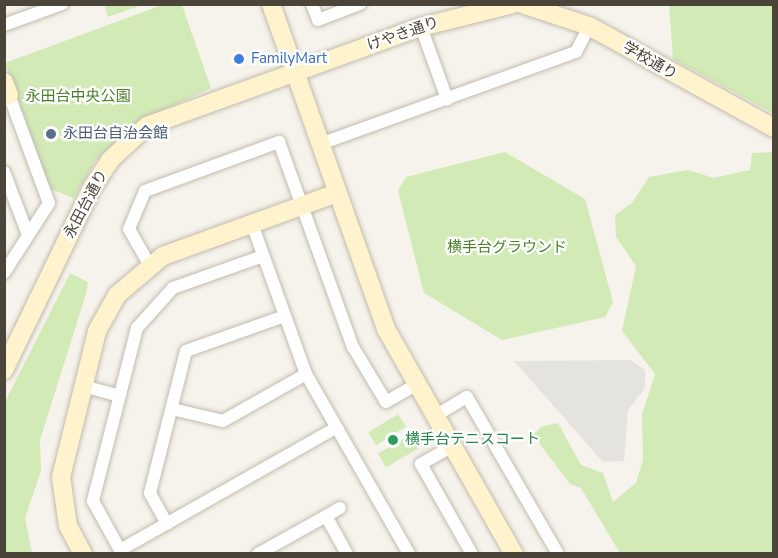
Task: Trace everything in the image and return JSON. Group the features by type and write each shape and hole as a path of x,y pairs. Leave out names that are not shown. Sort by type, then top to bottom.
{"street":[{"path":"4,25 37,9 62,4"},
{"path":"271,4 372,296 416,385 514,554"},
{"path":"312,4 318,20 360,4"},
{"name":"けやき通り","path":"295,72 421,27 513,4"},
{"name":"学校通り","path":"522,4 589,26 774,128"},
{"path":"320,144 576,52 589,26"},
{"path":"421,27 447,99"},
{"name":"永田台通り","path":"4,370 110,160 147,126 175,113 295,72"},
{"path":"4,273 49,203 6,91"},
{"path":"149,264 129,229 145,191 279,142 353,347 386,402 416,385"},
{"path":"4,172 28,235"},
{"path":"83,554 68,526 61,477 83,386 106,312 149,264 337,193"},
{"path":"252,224 306,374 409,554"},
{"path":"263,256 174,288 137,328 93,501 120,550 337,427"},
{"path":"167,524 150,493 186,351 285,316"},
{"path":"172,409 223,421 306,374"},
{"path":"83,386 120,396"},
{"path":"435,416 467,398 558,554"},
{"path":"453,446 421,464 472,554"},
{"path":"258,554 340,508"},
{"path":"326,516 347,554"}],"green space":[{"path":"104,4 142,4 142,5 108,17"},
{"name":"永田台中央公園","path":"162,5 182,5 211,88 135,123 96,160 74,198 50,189 5,63"},
{"path":"669,5 773,5 773,113 673,59"},
{"name":"横手台グラウンド","path":"505,152 585,199 613,302 605,317 502,340 424,293 398,191 406,177"},
{"path":"773,152 773,553 620,553 581,488 570,484 533,435 541,427 558,423 581,465 603,473 613,502 636,483 643,460 642,414 655,374 622,331 636,266 616,237 615,215 632,203 649,177 688,170 714,178 750,170 752,153"},
{"path":"70,273 88,282 40,440 41,471 25,518 32,553 5,553 5,402"},
{"path":"398,414 406,427 376,445 368,433"},
{"path":"410,435 418,449 386,467 378,453"}],"shaded area":[{"path":"631,360 645,370 645,388 628,410 624,461 603,462 514,361"}],"place":[{"name":"FamilyMart","path":"239,59"},
{"name":"永田台自治会館","path":"51,134"},
{"name":"横手台テニスコート","path":"393,440"}]}
